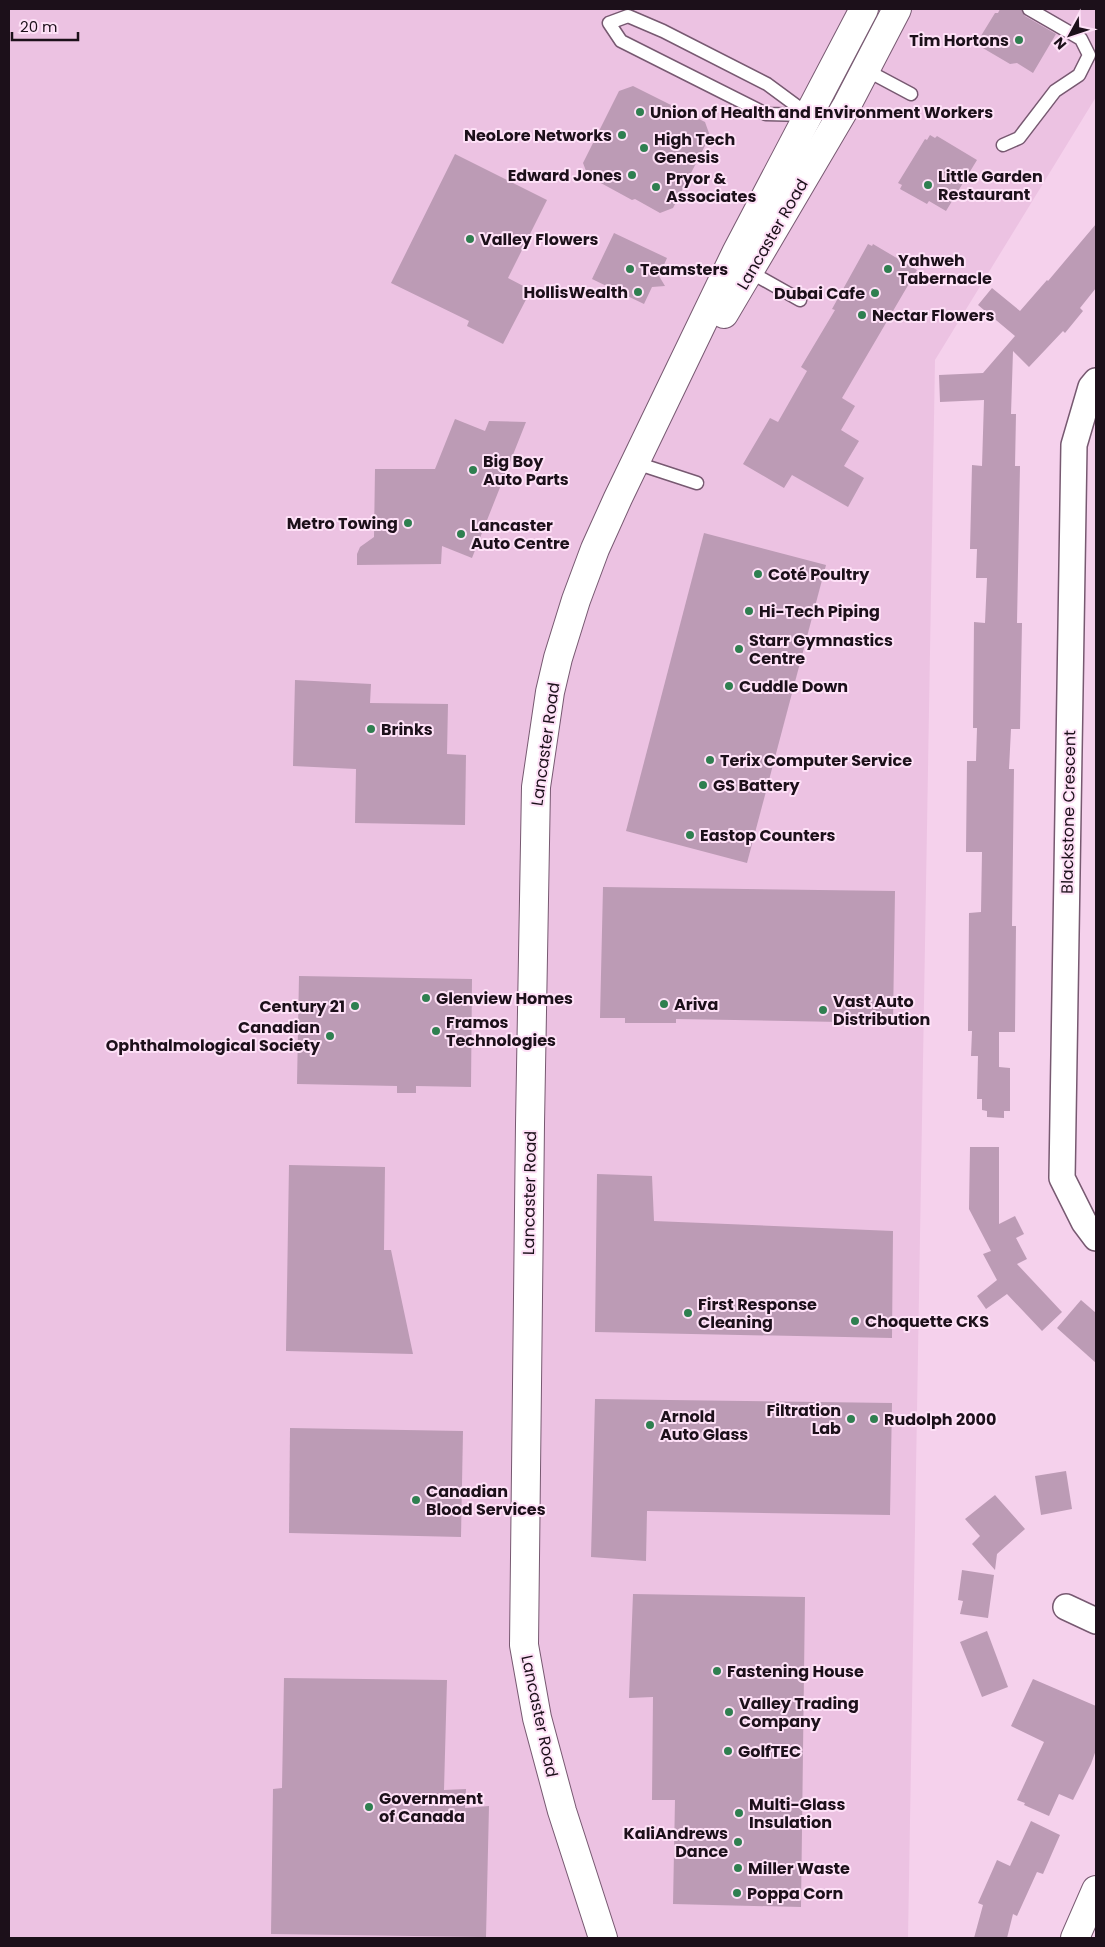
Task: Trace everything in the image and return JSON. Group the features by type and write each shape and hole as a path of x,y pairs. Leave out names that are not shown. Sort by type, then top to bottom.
{"street":[{"name":"Lancaster Road","path":"603,1938 559,1802 537,1718 524,1645 536,787 550,692 568,625 595,550 638,459 741,267 809,115 864,9"},
{"name":"Lancaster Road","path":"741,267 847,106 897,9"},
{"name":"Blackstone Crescent","path":"1096,382 1091,387 1074,444 1062,1178 1084,1222 1096,1238"},
{"path":"1066,1607 1096,1621"},
{"path":"1075,1938 1096,1890"}],"lane":[{"path":"1003,146 1019,138 1055,91 1079,75 1089,55 1081,39 1029,9"},
{"path":"628,16 663,31 767,84 809,115 766,114 621,41 609,24 628,16"},
{"path":"866,70 911,94"},
{"path":"741,267 800,300"},
{"path":"638,459 696,483"}],"shaded area":[{"path":"9,9 1096,9 1096,97 935,360 908,1938 9,1938"}],"building":[{"name":"Tim Hortons","path":"1000,9 1021,9 1025,16 1056,34 1033,73 1017,63 1010,64 976,44 995,13 998,13"},
{"path":"633,86 705,122 710,136 673,208 660,213 588,176 583,163 619,91"},
{"path":"930,135 935,138 937,136 977,160 946,211 929,201 927,204 900,189 902,185 898,183 925,139 927,140"},
{"name":"Valley Flowers","path":"455,154 547,200 508,278 531,290 503,344 467,326 469,321 391,283"},
{"path":"1096,224 1096,288 1080,308 1083,311 1065,333 1063,331 1029,367 1013,351 1011,414 1016,414 1015,466 1020,466 1017,623 1022,623 1020,729 1011,729 1009,769 1014,769 1012,926 1016,926 1015,1032 999,1032 999,1067 1010,1068 1010,1111 1004,1111 1004,1118 987,1117 987,1111 982,1110 982,1099 977,1099 978,1056 971,1056 972,1031 968,1031 969,913 981,912 982,852 966,852 967,761 976,761 977,728 973,728 974,622 985,623 987,578 976,578 977,549 970,549 972,465 982,466 984,400 940,402 939,375 983,373 1015,336 978,305 992,288 1020,311"},
{"path":"614,233 667,258 659,276 665,286 652,287 644,304 592,279"},
{"path":"868,244 872,246 873,244 917,270 842,398 855,406 841,430 859,441 844,466 864,478 848,507 792,475 784,488 743,464 770,418 778,422 807,371 801,367 835,310 832,309"},
{"path":"455,419 485,431 489,421 526,422 472,558 442,546 441,564 357,565 357,554 360,547 374,537 375,469 435,469"},
{"path":"704,533 826,565 747,863 626,831"},
{"name":"Brinks","path":"295,680 371,684 370,703 448,704 447,754 466,755 465,825 355,823 356,769 293,766"},
{"path":"603,887 895,891 893,1023 676,1019 676,1023 625,1023 625,1018 600,1018"},
{"path":"299,976 472,979 471,1087 416,1086 416,1093 397,1093 397,1086 297,1084"},
{"path":"970,1147 999,1147 999,1224 1015,1216 1024,1234 1016,1238 1027,1259 1017,1264 1062,1312 1042,1331 1007,1294 986,1309 977,1296 997,1280 983,1254 991,1251 969,1209"},
{"path":"289,1165 385,1167 384,1250 391,1250 413,1354 286,1351"},
{"path":"597,1174 652,1176 654,1221 893,1231 892,1338 595,1332"},
{"path":"1081,1300 1096,1313 1096,1363 1057,1328"},
{"path":"595,1399 892,1403 890,1515 647,1511 646,1561 591,1557"},
{"path":"290,1428 463,1431 461,1537 289,1533"},
{"path":"1066,1471 1072,1509 1041,1515 1035,1476"},
{"path":"995,1495 1025,1529 997,1554 995,1570 972,1544 980,1536 965,1519"},
{"path":"962,1570 994,1575 988,1618 960,1614 963,1601 958,1600"},
{"path":"633,1594 805,1597 801,1907 673,1904 675,1800 652,1800 653,1697 629,1698"},
{"path":"987,1631 1008,1687 982,1697 960,1642"},
{"name":"Government of Canada","path":"284,1678 447,1680 444,1790 466,1789 465,1808 489,1806 486,1937 271,1934 273,1789 282,1788"},
{"path":"1033,1679 1096,1706 1096,1750 1091,1764 1073,1800 1059,1794 1049,1816 1017,1800 1044,1742 1011,1726"},
{"path":"1031,1821 1060,1835 1043,1874 1037,1872 1017,1916 1013,1914 1007,1938 974,1938 983,1905 978,1903 997,1860 1010,1866"}],"place":[{"name":"Tim Hortons","path":"1019,40"},
{"name":"Union of Health and Environment Workers","path":"640,112"},
{"name":"NeoLore Networks","path":"622,135"},
{"name":"High Tech Genesis","path":"644,148"},
{"name":"Edward Jones","path":"632,175"},
{"name":"Little Garden Restaurant","path":"928,185"},
{"name":"Pryor & Associates","path":"656,187"},
{"name":"Valley Flowers","path":"470,239"},
{"name":"Teamsters","path":"630,269"},
{"name":"Yahweh Tabernacle","path":"888,269"},
{"name":"HollisWealth","path":"638,292"},
{"name":"Dubai Cafe","path":"875,293"},
{"name":"Nectar Flowers","path":"862,315"},
{"name":"Big Boy Auto Parts","path":"473,470"},
{"name":"Metro Towing","path":"408,523"},
{"name":"Lancaster Auto Centre","path":"461,534"},
{"name":"Coté Poultry","path":"758,574"},
{"name":"Hi-Tech Piping","path":"749,611"},
{"name":"Starr Gymnastics Centre","path":"739,649"},
{"name":"Cuddle Down","path":"729,686"},
{"name":"Brinks","path":"371,729"},
{"name":"Terix Computer Service","path":"710,760"},
{"name":"GS Battery","path":"703,785"},
{"name":"Eastop Counters","path":"690,835"},
{"name":"Glenview Homes","path":"426,998"},
{"name":"Ariva","path":"664,1004"},
{"name":"Century 21","path":"355,1006"},
{"name":"Vast Auto Distribution","path":"823,1010"},
{"name":"Framos Technologies","path":"436,1031"},
{"name":"Canadian Ophthalmological Society","path":"330,1036"},
{"name":"First Response Cleaning","path":"688,1313"},
{"name":"Choquette CKS","path":"855,1321"},
{"name":"Filtration Lab","path":"851,1419"},
{"name":"Rudolph 2000","path":"874,1419"},
{"name":"Arnold Auto Glass","path":"650,1425"},
{"name":"Canadian Blood Services","path":"416,1500"},
{"name":"Fastening House","path":"717,1671"},
{"name":"Valley Trading Company","path":"729,1712"},
{"name":"GolfTEC","path":"728,1751"},
{"name":"Government of Canada","path":"369,1807"},
{"name":"Multi-Glass Insulation","path":"739,1813"},
{"name":"KaliAndrews Dance","path":"738,1842"},
{"name":"Miller Waste","path":"738,1868"},
{"name":"Poppa Corn","path":"737,1893"}]}
